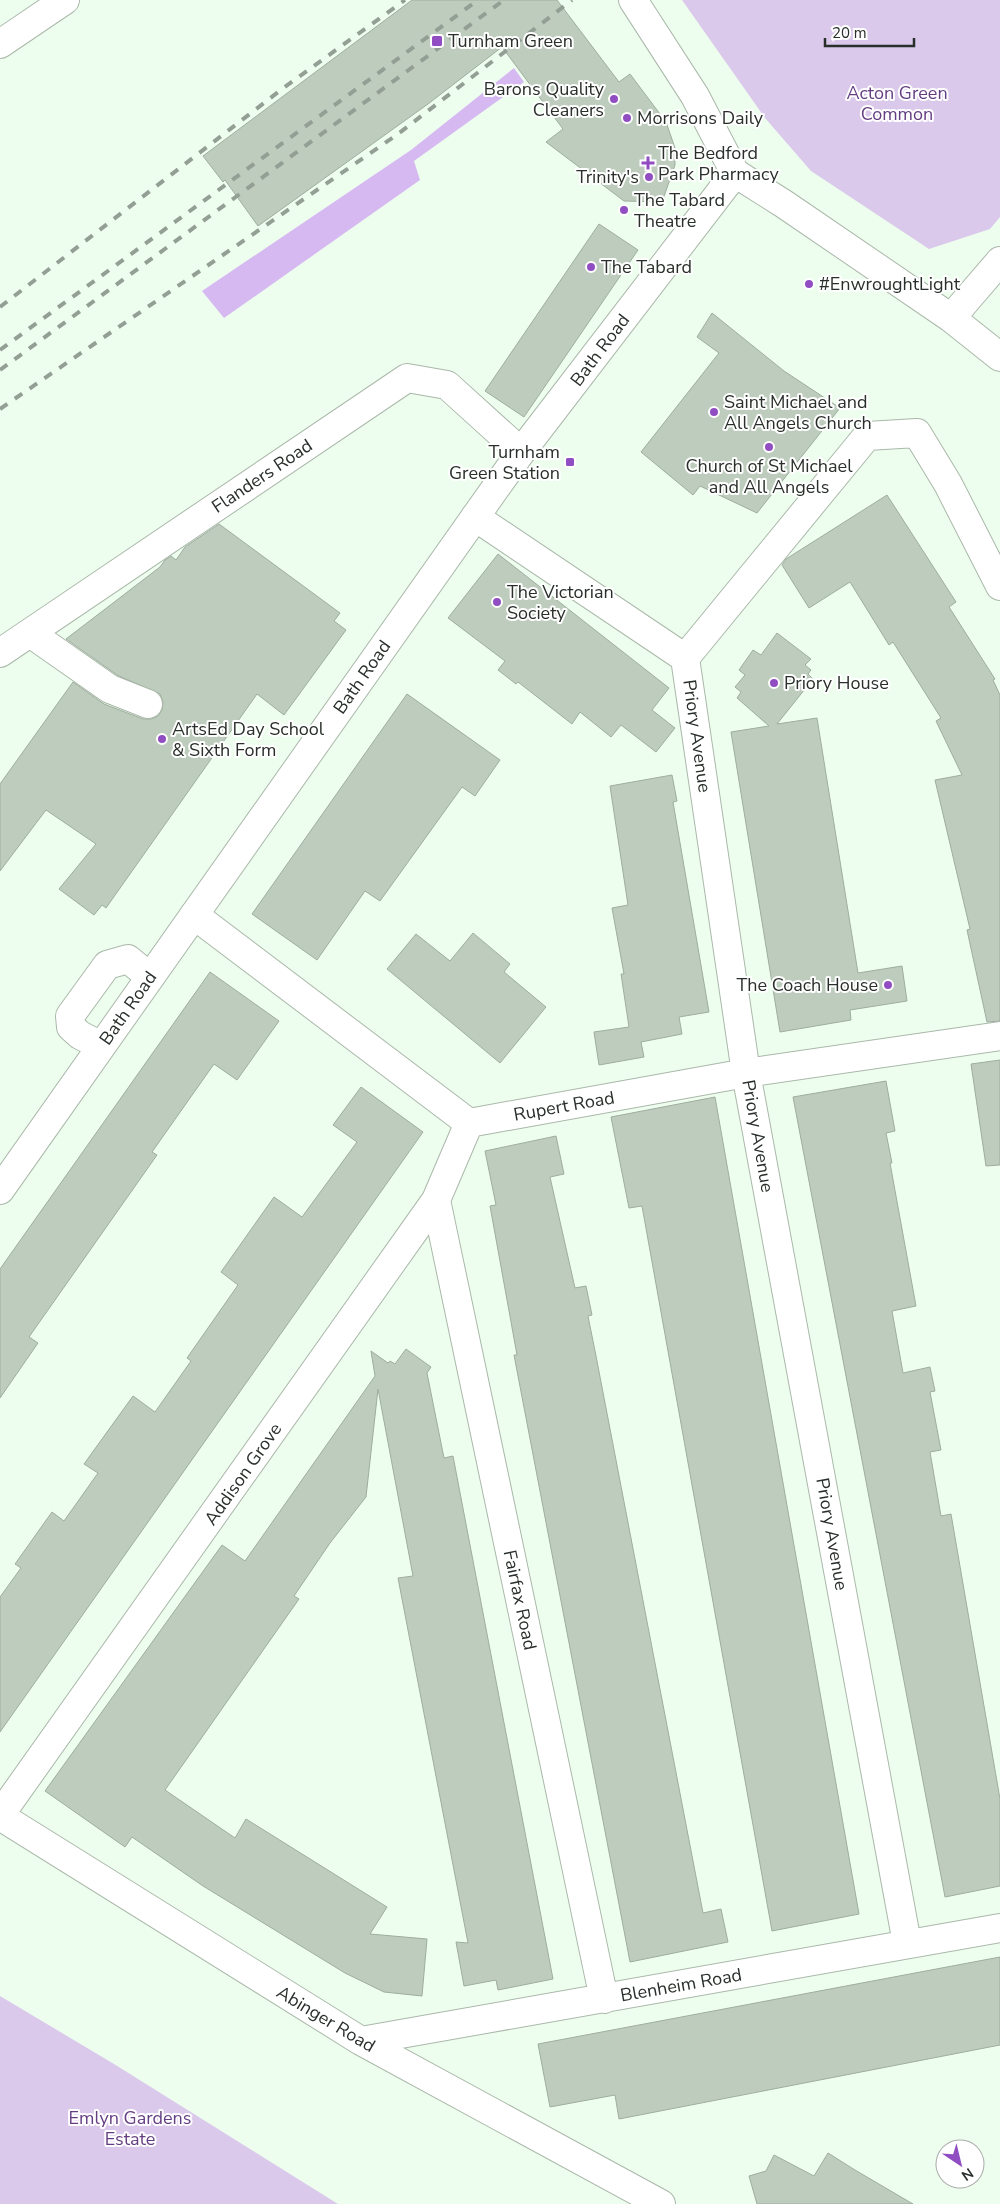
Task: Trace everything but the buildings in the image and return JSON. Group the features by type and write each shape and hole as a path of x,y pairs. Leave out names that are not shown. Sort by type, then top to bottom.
{"street":[{"path":"0,44 66,0"},
{"path":"633,0 695,96 735,173 784,204 951,318 1000,357"},
{"name":"Bath Road","path":"0,1190 521,452 735,173"},
{"path":"951,318 1000,261"},
{"name":"Flanders Road","path":"0,653 407,378 447,385 521,452"},
{"name":"Priory Avenue","path":"907,1944 746,1073 685,658 867,436 918,432 948,484 1000,586"},
{"path":"475,518 685,658"},
{"path":"30,633 110,689 148,704"},
{"path":"194,915 469,1123"},
{"path":"101,1046 80,1035 71,1027 70,1016 107,965 120,959 128,959 150,977"},
{"name":"Rupert Road","path":"469,1123 746,1073 1000,1036"},
{"name":"Addison Grove","path":"0,1816 436,1200 469,1123"},
{"name":"Fairfax Road","path":"436,1200 604,1999"},
{"name":"Abinger Road","path":"0,1816 362,2042 662,2204"},
{"name":"Blenheim Road","path":"362,2042 1000,1928"}],"green space":[{"name":"Acton Green Common","path":"682,0 1000,0 1000,217 990,229 929,249 811,171 765,118"},
{"name":"Emlyn Gardens Estate","path":"0,1996 114,2064 338,2204 0,2204"}],"shaded area":[{"path":"514,68 524,82 414,161 420,180 224,318 202,291 411,150"}],"railway":[{"path":"0,307 282,89 405,0"},
{"path":"0,350 478,0"},
{"path":"0,370 504,0"},
{"path":"0,409 398,134 572,0"}],"place":[{"name":"Turnham Green","path":"437,41"},
{"name":"Barons Quality Cleaners","path":"614,99"},
{"name":"Morrisons Daily","path":"627,118"},
{"name":"The Bedford Park Pharmacy","path":"648,163"},
{"name":"Trinity's","path":"649,177"},
{"name":"The Tabard Theatre","path":"624,210"},
{"name":"The Tabard","path":"591,267"},
{"name":"#EnwroughtLight","path":"809,284"},
{"name":"Saint Michael and All Angels Church","path":"714,412"},
{"name":"Church of St Michael and All Angels","path":"769,447"},
{"name":"Turnham Green Station","path":"570,462"},
{"name":"The Victorian Society","path":"497,602"},
{"name":"Priory House","path":"774,683"},
{"name":"ArtsEd Day School & Sixth Form","path":"162,739"},
{"name":"The Coach House","path":"888,985"}]}
